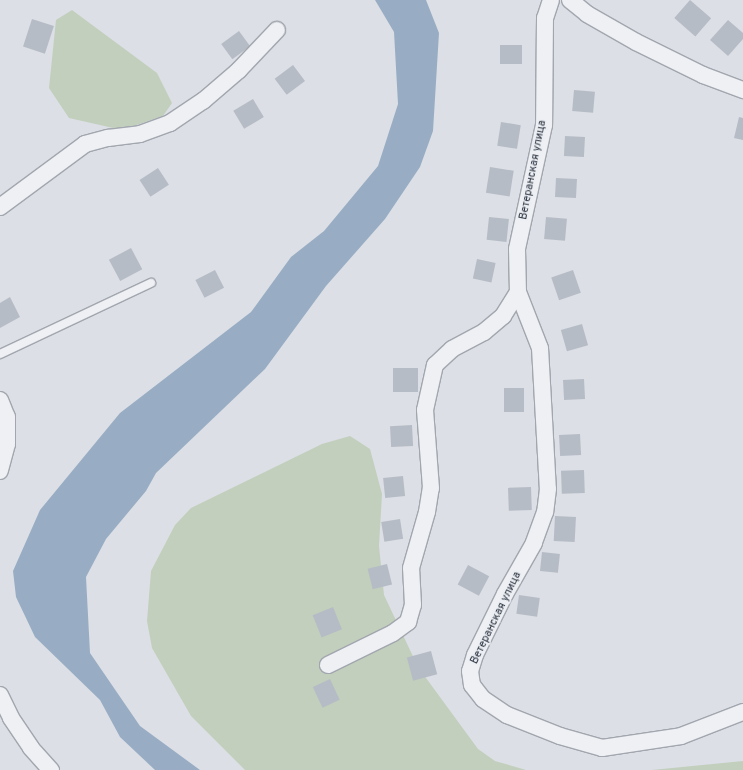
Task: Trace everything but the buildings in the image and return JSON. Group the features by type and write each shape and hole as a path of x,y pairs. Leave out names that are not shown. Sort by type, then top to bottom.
{"street":[{"name":"Ветеранская улица","path":"551,0 545,18 544,125 517,249 518,292 540,348 548,489 545,512 534,543 475,655 470,671 472,685 483,699 507,714 560,736 602,748 681,736 743,712"},
{"path":"570,0 587,14 636,42 703,75 743,90"},
{"path":"0,207 85,144 108,138 140,134 170,123 203,101 239,70 277,30"},
{"path":"328,665 393,634 408,622 413,605 410,568 427,512 431,488 425,410 435,365 452,349 484,332 503,316 518,292"},
{"path":"0,400 7,417 7,444 0,472"},
{"path":"0,695 11,718 31,748 51,770"}],"lane":[{"path":"0,354 151,283"}],"green space":[{"path":"72,10 157,73 172,103 163,116 122,130 69,118 49,88 56,20"},
{"path":"350,436 370,449 382,494 379,546 384,595 418,667 478,749 495,761 526,770 245,770 191,716 152,648 147,621 151,571 175,525 191,508 322,444"},
{"path":"743,761 743,770 652,770"}],"water":[{"path":"375,0 426,0 439,33 433,131 420,167 385,219 326,286 265,369 156,473 146,491 106,539 86,577 90,653 140,726 200,770 155,770 120,737 100,700 35,637 16,597 13,571 40,510 120,413 251,312 291,257 324,231 378,166 398,104 394,32"}]}
